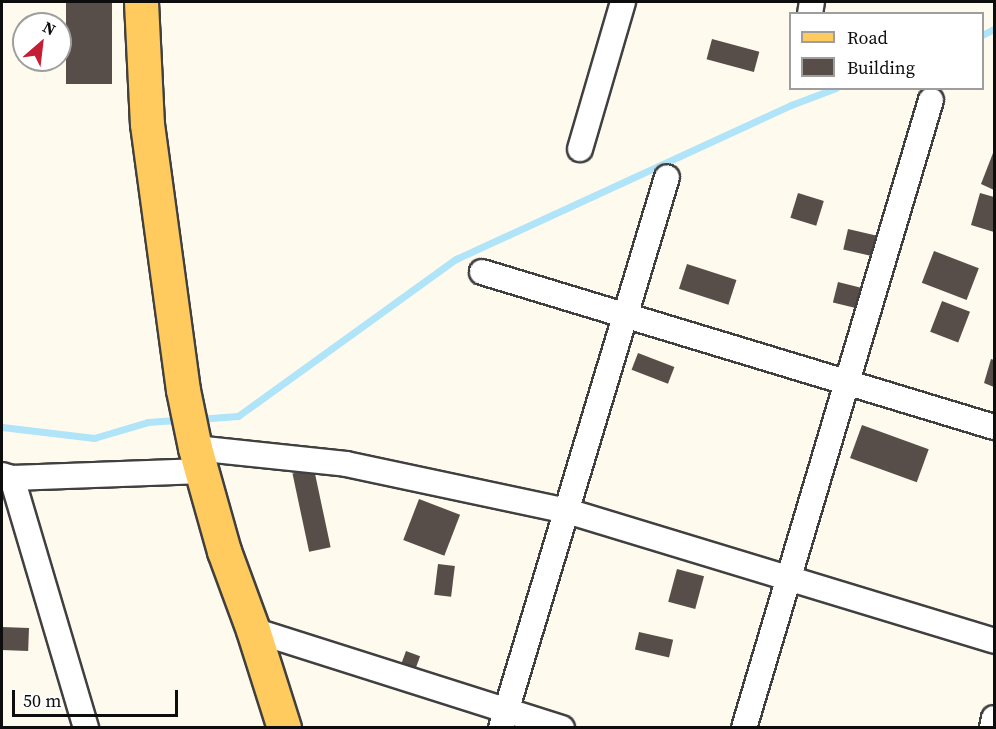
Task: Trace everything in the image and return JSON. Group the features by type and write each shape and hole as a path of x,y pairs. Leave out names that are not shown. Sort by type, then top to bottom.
{"main road":[{"path":"141,2 147,124 183,390 196,449 224,551 253,630 284,728"}],"street":[{"path":"580,149 623,2"},
{"path":"744,728 931,100"},
{"path":"504,719 667,177"},
{"path":"482,272 994,427"},
{"path":"86,728 7,476 196,449 346,464 567,511 994,641"},
{"path":"253,630 504,719 562,728"},
{"path":"992,728 994,718"}],"building":[{"path":"66,2 112,2 112,84 66,84 66,72 72,72 72,12 66,12"},
{"path":"712,39 759,52 754,72 707,59"},
{"path":"994,154 994,190 981,184"},
{"path":"798,193 824,201 816,226 790,218"},
{"path":"980,193 994,197 994,232 971,225"},
{"path":"848,229 879,236 874,257 843,249"},
{"path":"934,251 979,268 967,300 922,283"},
{"path":"687,264 736,280 728,305 679,289"},
{"path":"838,282 870,290 865,310 833,302"},
{"path":"942,301 970,312 958,343 930,332"},
{"path":"638,353 674,367 668,384 632,370"},
{"path":"991,359 994,360 994,387 984,383"},
{"path":"862,425 929,449 917,482 850,458"},
{"path":"314,469 331,547 309,552 292,474"},
{"path":"419,499 460,515 444,556 403,540"},
{"path":"438,564 455,566 451,597 434,595"},
{"path":"677,569 704,576 695,609 668,602"},
{"path":"2,627 29,628 28,651 2,650"},
{"path":"639,632 673,640 669,657 635,650"},
{"path":"406,651 420,656 412,679 398,674"}],"waterway":[{"path":"984,34 994,29"},
{"path":"197,419 238,416 456,259 791,105 831,90"},
{"path":"2,427 94,438 148,422 179,420"}]}
